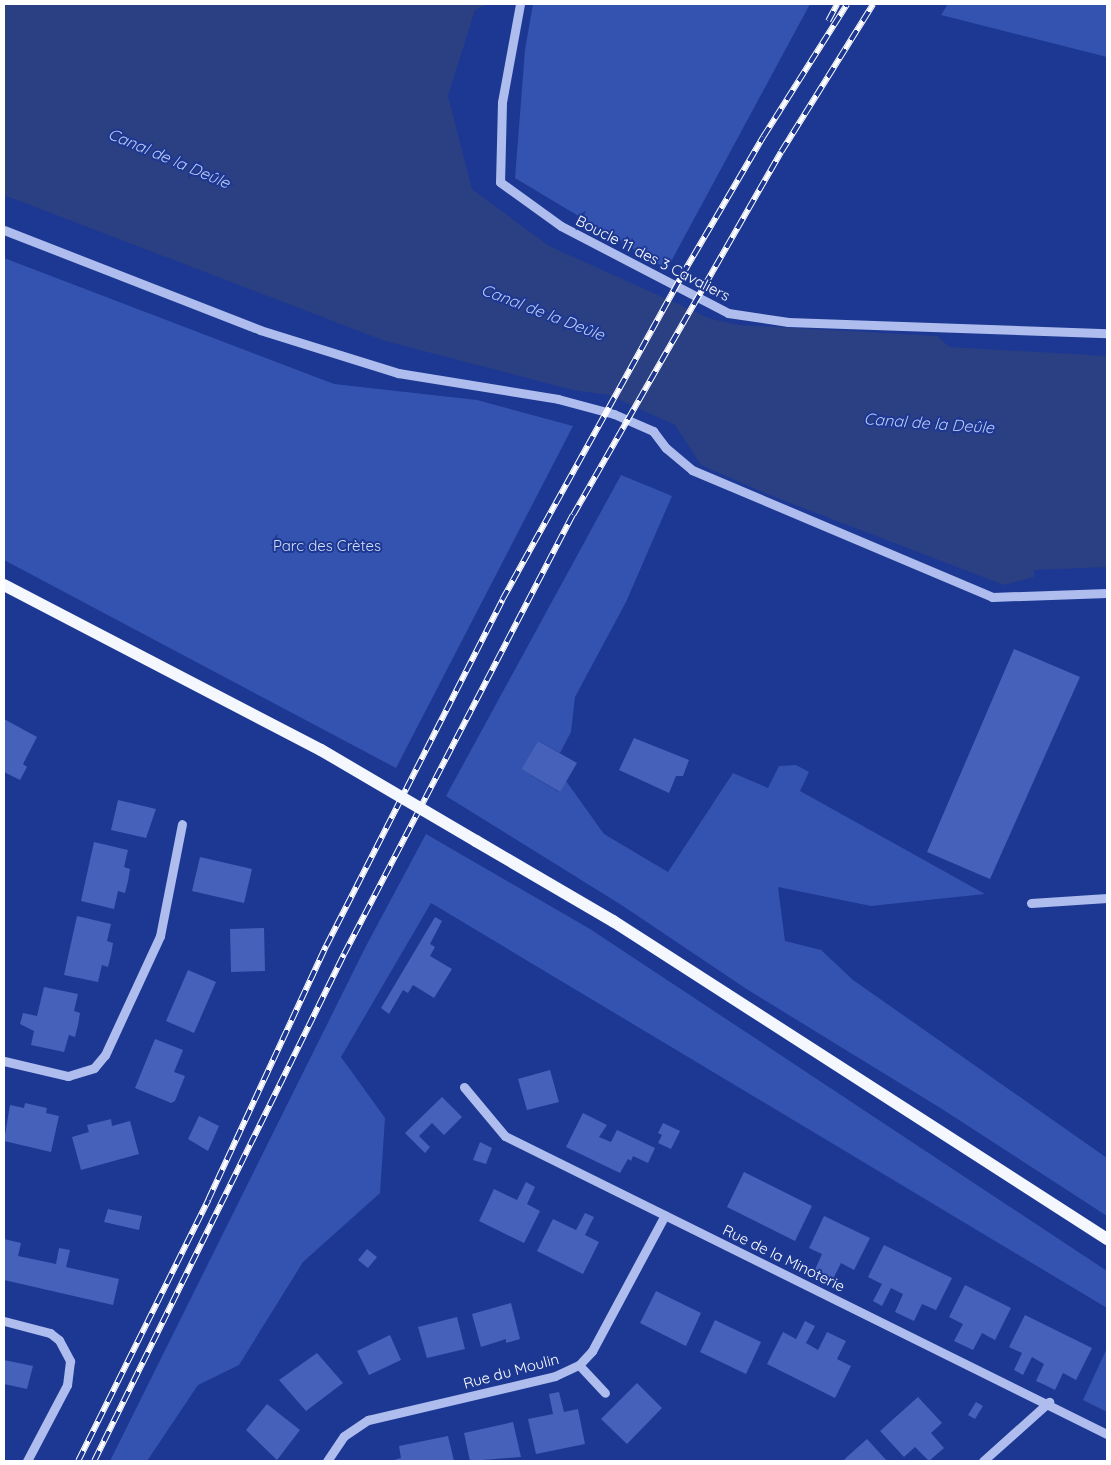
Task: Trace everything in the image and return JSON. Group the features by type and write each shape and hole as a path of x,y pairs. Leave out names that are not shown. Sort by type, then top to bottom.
{"main road":[{"path":"4,585 321,750 613,921 1107,1239"}],"street":[{"name":"Boucle 11 des 3 Cavaliers","path":"520,4 502,102 500,182 561,226 728,313 788,322 1107,333"},
{"path":"4,230 260,330 398,373 558,399 614,414 653,431 666,448 692,470 992,597 1107,593"},
{"path":"4,1061 68,1076 94,1068 105,1055 160,936 182,824"},
{"path":"1031,903 1107,898"},
{"name":"Rue de la Minoterie","path":"464,1086 505,1136 1049,1402 1107,1434"},
{"name":"Rue du Moulin","path":"327,1461 344,1436 368,1420 556,1376 579,1365 592,1350 665,1215"},
{"path":"4,1321 50,1333 59,1340 66,1351 70,1372 67,1384 27,1461"},
{"path":"579,1365 605,1393"},
{"path":"984,1461 1049,1402"}],"green space":[{"path":"533,4 810,4 667,269 515,178 525,50"},
{"path":"948,4 1107,4 1107,57 941,15"},
{"name":"Parc des Crètes","path":"4,258 334,384 477,400 573,426 396,768 4,560"},
{"path":"621,475 672,496 626,602 575,697 571,732 560,753 538,741 521,769 559,792 566,781 604,834 668,872 733,773 768,788 779,766 796,765 809,772 800,791 985,894 871,906 778,887 785,941 821,950 853,980 1107,1158 1107,1216 942,1109 748,990 623,906 446,796"},
{"path":"426,834 590,929 1107,1271 1107,1308 431,903 341,1057 385,1118 380,1193 303,1262 239,1365 198,1385 147,1461 110,1461 366,946"},
{"path":"1107,1348 1107,1412 1083,1400"}],"water":[{"name":"Canal de la Deûle","path":"4,4 487,4 475,10 448,96 472,189 549,246 711,319 738,325 938,336 949,347 1107,356 1107,567 1034,570 1034,577 1004,585 772,496 701,465 675,425 609,395 573,390 385,341 4,195"}],"building":[{"path":"1014,649 1080,677 990,879 927,852"},
{"path":"4,719 37,737 23,764 27,767 20,780 4,772"},
{"path":"634,738 689,760 683,776 676,776 669,793 619,770"},
{"path":"538,741 577,763 560,792 521,769"},
{"path":"118,800 156,809 146,838 111,830"},
{"path":"94,842 128,850 124,867 130,869 128,881 125,893 118,891 114,909 81,901"},
{"path":"200,857 252,869 244,903 192,891"},
{"path":"77,916 111,924 107,941 113,943 111,955 108,967 102,965 98,982 64,975"},
{"path":"435,917 442,921 430,944 435,947 430,956 452,969 434,998 413,985 408,993 403,990 389,1014 381,1008"},
{"path":"264,928 265,971 231,972 230,929"},
{"path":"188,970 216,982 194,1033 166,1021"},
{"path":"44,987 78,994 74,1011 80,1013 78,1025 75,1037 69,1035 64,1052 31,1045 34,1031 20,1024 23,1013 37,1016"},
{"path":"155,1039 183,1050 174,1072 185,1076 175,1101 171,1103 135,1088"},
{"path":"550,1070 559,1102 527,1110 518,1079"},
{"path":"442,1097 462,1117 444,1135 432,1123 419,1136 430,1147 425,1153 405,1133"},
{"path":"25,1103 47,1108 46,1113 59,1116 51,1152 4,1141 10,1105 24,1108"},
{"path":"583,1113 607,1125 599,1137 611,1142 617,1130 655,1148 648,1163 633,1156 631,1161 628,1159 620,1173 566,1147"},
{"path":"199,1116 219,1126 208,1151 188,1139"},
{"path":"111,1119 112,1126 130,1121 139,1154 81,1170 72,1137 89,1132 87,1125"},
{"path":"663,1123 680,1131 671,1149 658,1143 662,1135 658,1133"},
{"path":"480,1142 492,1148 486,1164 473,1160"},
{"path":"744,1172 812,1206 795,1241 727,1207"},
{"path":"526,1182 535,1187 527,1204 540,1211 524,1243 479,1221 494,1189 517,1200"},
{"path":"108,1209 142,1216 139,1230 104,1222"},
{"path":"585,1213 594,1217 585,1235 599,1242 583,1274 537,1251 553,1219 576,1230"},
{"path":"824,1216 870,1238 854,1270 841,1263 832,1281 814,1272 822,1254 809,1248"},
{"path":"4,1239 21,1243 18,1256 56,1264 59,1248 70,1250 66,1267 119,1279 113,1305 4,1280"},
{"path":"884,1245 952,1278 936,1310 922,1304 914,1321 895,1312 903,1294 891,1288 882,1306 873,1301 882,1284 868,1277"},
{"path":"367,1249 377,1257 368,1268 358,1260"},
{"path":"965,1285 1011,1308 995,1340 982,1333 973,1350 954,1341 963,1324 949,1317"},
{"path":"656,1291 701,1313 686,1346 640,1323"},
{"path":"511,1303 520,1339 506,1343 506,1339 481,1347 472,1314"},
{"path":"1025,1315 1092,1348 1076,1380 1063,1373 1055,1390 1036,1381 1044,1364 1032,1357 1023,1375 1014,1370 1022,1353 1009,1347"},
{"path":"457,1317 465,1349 427,1358 418,1327"},
{"path":"715,1320 761,1342 746,1374 700,1352"},
{"path":"805,1321 815,1326 806,1343 818,1350 827,1332 846,1341 837,1359 851,1366 835,1398 767,1364 783,1332 796,1339"},
{"path":"390,1335 401,1360 369,1375 357,1351"},
{"path":"317,1353 343,1383 306,1411 279,1380"},
{"path":"4,1360 33,1366 27,1389 4,1384"},
{"path":"637,1383 662,1408 627,1444 601,1419"},
{"path":"559,1392 564,1412 578,1409 585,1444 536,1454 528,1419 553,1414 549,1394"},
{"path":"918,1397 942,1423 931,1433 944,1448 929,1461 915,1447 904,1457 880,1431"},
{"path":"976,1402 983,1406 975,1419 968,1415"},
{"path":"267,1404 300,1430 277,1460 246,1430"},
{"path":"513,1422 521,1457 470,1461 464,1433"},
{"path":"448,1436 454,1461 391,1461 401,1458 399,1446"},
{"path":"867,1439 887,1461 843,1461 848,1456"}],"railway":[{"path":"828,21 837,4"},
{"path":"78,1461 208,1200 326,946 502,600 682,275 763,137 847,4"},
{"path":"94,1461 344,954 573,515 781,152 873,4"}]}
